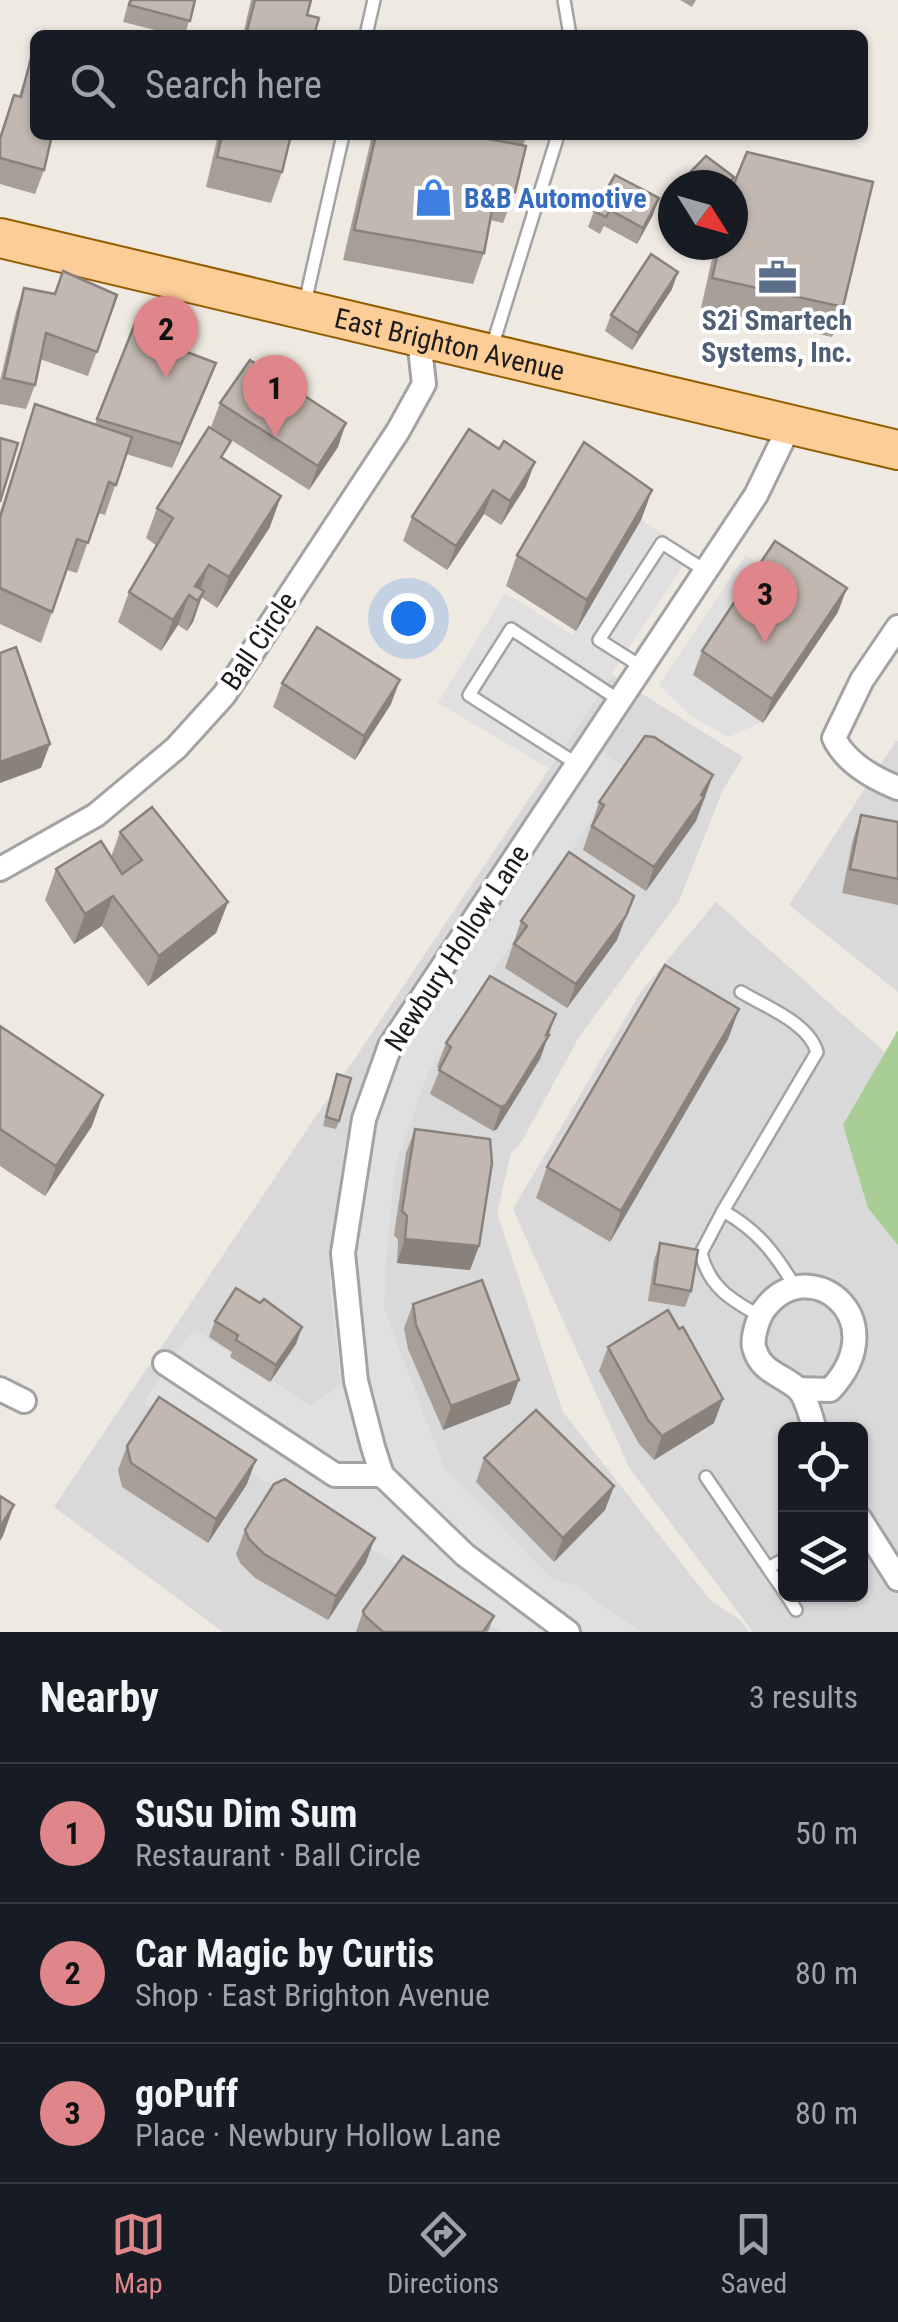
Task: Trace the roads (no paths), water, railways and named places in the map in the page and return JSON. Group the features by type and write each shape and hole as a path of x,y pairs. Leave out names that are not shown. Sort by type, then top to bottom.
{"main road":[{"name":"East Brighton Avenue","path":"0,238 898,450"}],"street":[{"name":"Ball Circle","path":"0,869 96,815 176,748 224,695 398,431 424,384 419,339"},
{"name":"Newbury Hollow Lane","path":"382,1475 356,1382 343,1253 364,1119 390,1046 756,495 790,425"},
{"path":"898,627 862,680 834,738 840,752 876,779 898,788"},
{"path":"794,1285 823,1288 851,1310 862,1328 861,1348 848,1374 830,1390 799,1389 763,1365 753,1344 760,1316 775,1295 794,1285"},
{"path":"165,1362 335,1476 382,1475 465,1556 568,1632"},
{"path":"0,1389 24,1401"},
{"path":"799,1389 812,1422"},
{"path":"868,1532 898,1579"}],"lane":[{"path":"367,30 374,0"},
{"path":"564,0 569,30"},
{"path":"303,311 342,140"},
{"path":"489,355 556,140"},
{"path":"642,667 599,640 662,543 706,571"},
{"path":"577,764 469,695 511,629 620,700"},
{"path":"742,992 802,1029 813,1038 817,1052 701,1253 715,1286 760,1316"},
{"path":"723,1212 750,1226 774,1252 794,1285"},
{"path":"706,1477 778,1582"},
{"path":"768,1568 778,1562"},
{"path":"791,1602 796,1610"}],"place":[{"name":"B&B Automotive","path":"434,198"},
{"name":"S2i Smartech Systems, Inc.","path":"777,277"},
{"name":"Car Magic by Curtis","path":"166,378"},
{"name":"SuSu Dim Sum","path":"275,437"},
{"name":"goPuff","path":"765,643"}]}
